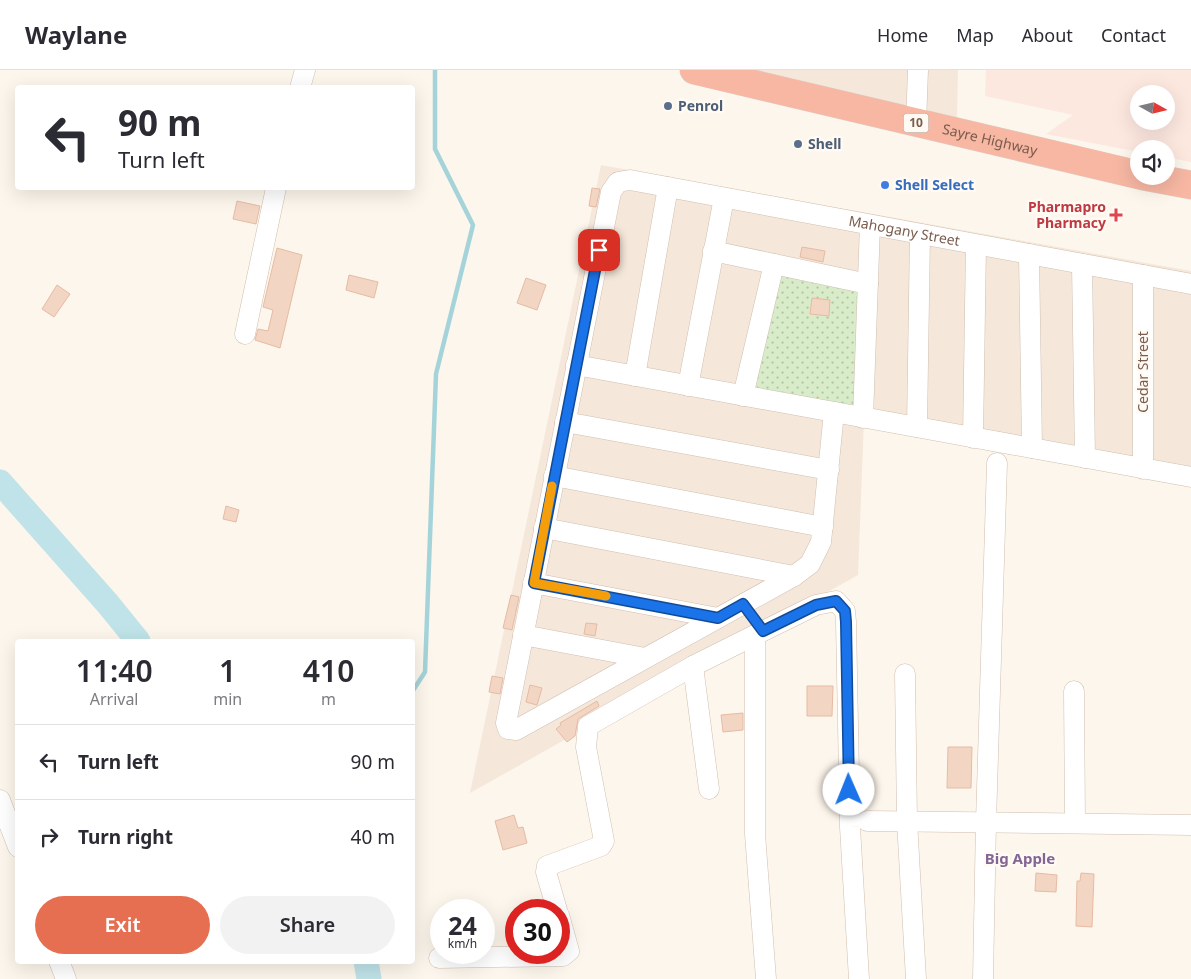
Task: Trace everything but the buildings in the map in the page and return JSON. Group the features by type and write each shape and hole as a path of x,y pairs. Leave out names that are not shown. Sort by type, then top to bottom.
{"highway":[{"name":"Sayre Highway","path":"694,70 1130,173"},
{"path":"1175,181 1191,184"}],"street":[{"path":"301,85 305,70"},
{"path":"916,123 918,70"},
{"name":"Mahogany Street","path":"576,366 610,192 618,182 630,180 1191,284"},
{"path":"635,376 668,187"},
{"path":"245,334 276,190"},
{"path":"688,386 724,198"},
{"path":"863,418 870,225"},
{"path":"917,427 920,234"},
{"path":"973,438 976,245"},
{"path":"713,251 868,284"},
{"path":"1029,254 1032,448"},
{"path":"743,396 774,264"},
{"path":"1082,264 1085,458"},
{"name":"Cedar Street","path":"1143,275 1144,469"},
{"path":"834,412 823,527 816,555 810,564 794,576 516,730 510,730 506,723 576,366 635,376 917,427 973,438 1191,477"},
{"path":"565,422 829,470"},
{"path":"983,979 997,463"},
{"path":"554,476 823,527"},
{"path":"544,528 794,576"},
{"path":"534,583 718,618"},
{"path":"554,899 546,872 547,866 602,846 604,841 586,747 588,726 694,666 759,633 826,601 836,601 845,611 850,827 858,979"},
{"path":"743,604 759,633 755,834 766,979"},
{"path":"523,635 645,658"},
{"path":"694,666 709,789"},
{"path":"905,674 907,821 916,979"},
{"path":"1074,691 1075,823"},
{"path":"0,800 15,840"},
{"path":"867,821 1191,825"},
{"path":"60,964 66,979"}],"shaded area":[{"path":"754,70 958,70 957,120"},
{"path":"986,70 1191,70 1191,162 1175,159 1175,140 1130,140 1130,150 1046,134 1073,115 985,96"},
{"path":"601,165 1191,271 1191,484 864,420 858,575 470,793"}],"green space":[{"path":"779,273 860,290 858,410 751,389"}],"waterway":[{"path":"415,687 425,672 436,374 473,225 435,149 435,70"},
{"path":"0,482 108,604 136,639"},
{"path":"366,964 369,979"}],"slow traffic":[{"path":"552,486 534,583 606,596"}],"place":[{"name":"Penrol","path":"668,106"},
{"name":"Shell","path":"798,144"},
{"name":"Shell Select","path":"885,185"},
{"name":"Pharmapro Pharmacy","path":"1116,215"}],"district":[{"name":"Big Apple","path":"1020,859"}],"route":[{"path":"599,250 534,583 718,618 743,604 763,631 816,605 826,601 836,601 845,611 846,622 849,790"}]}
